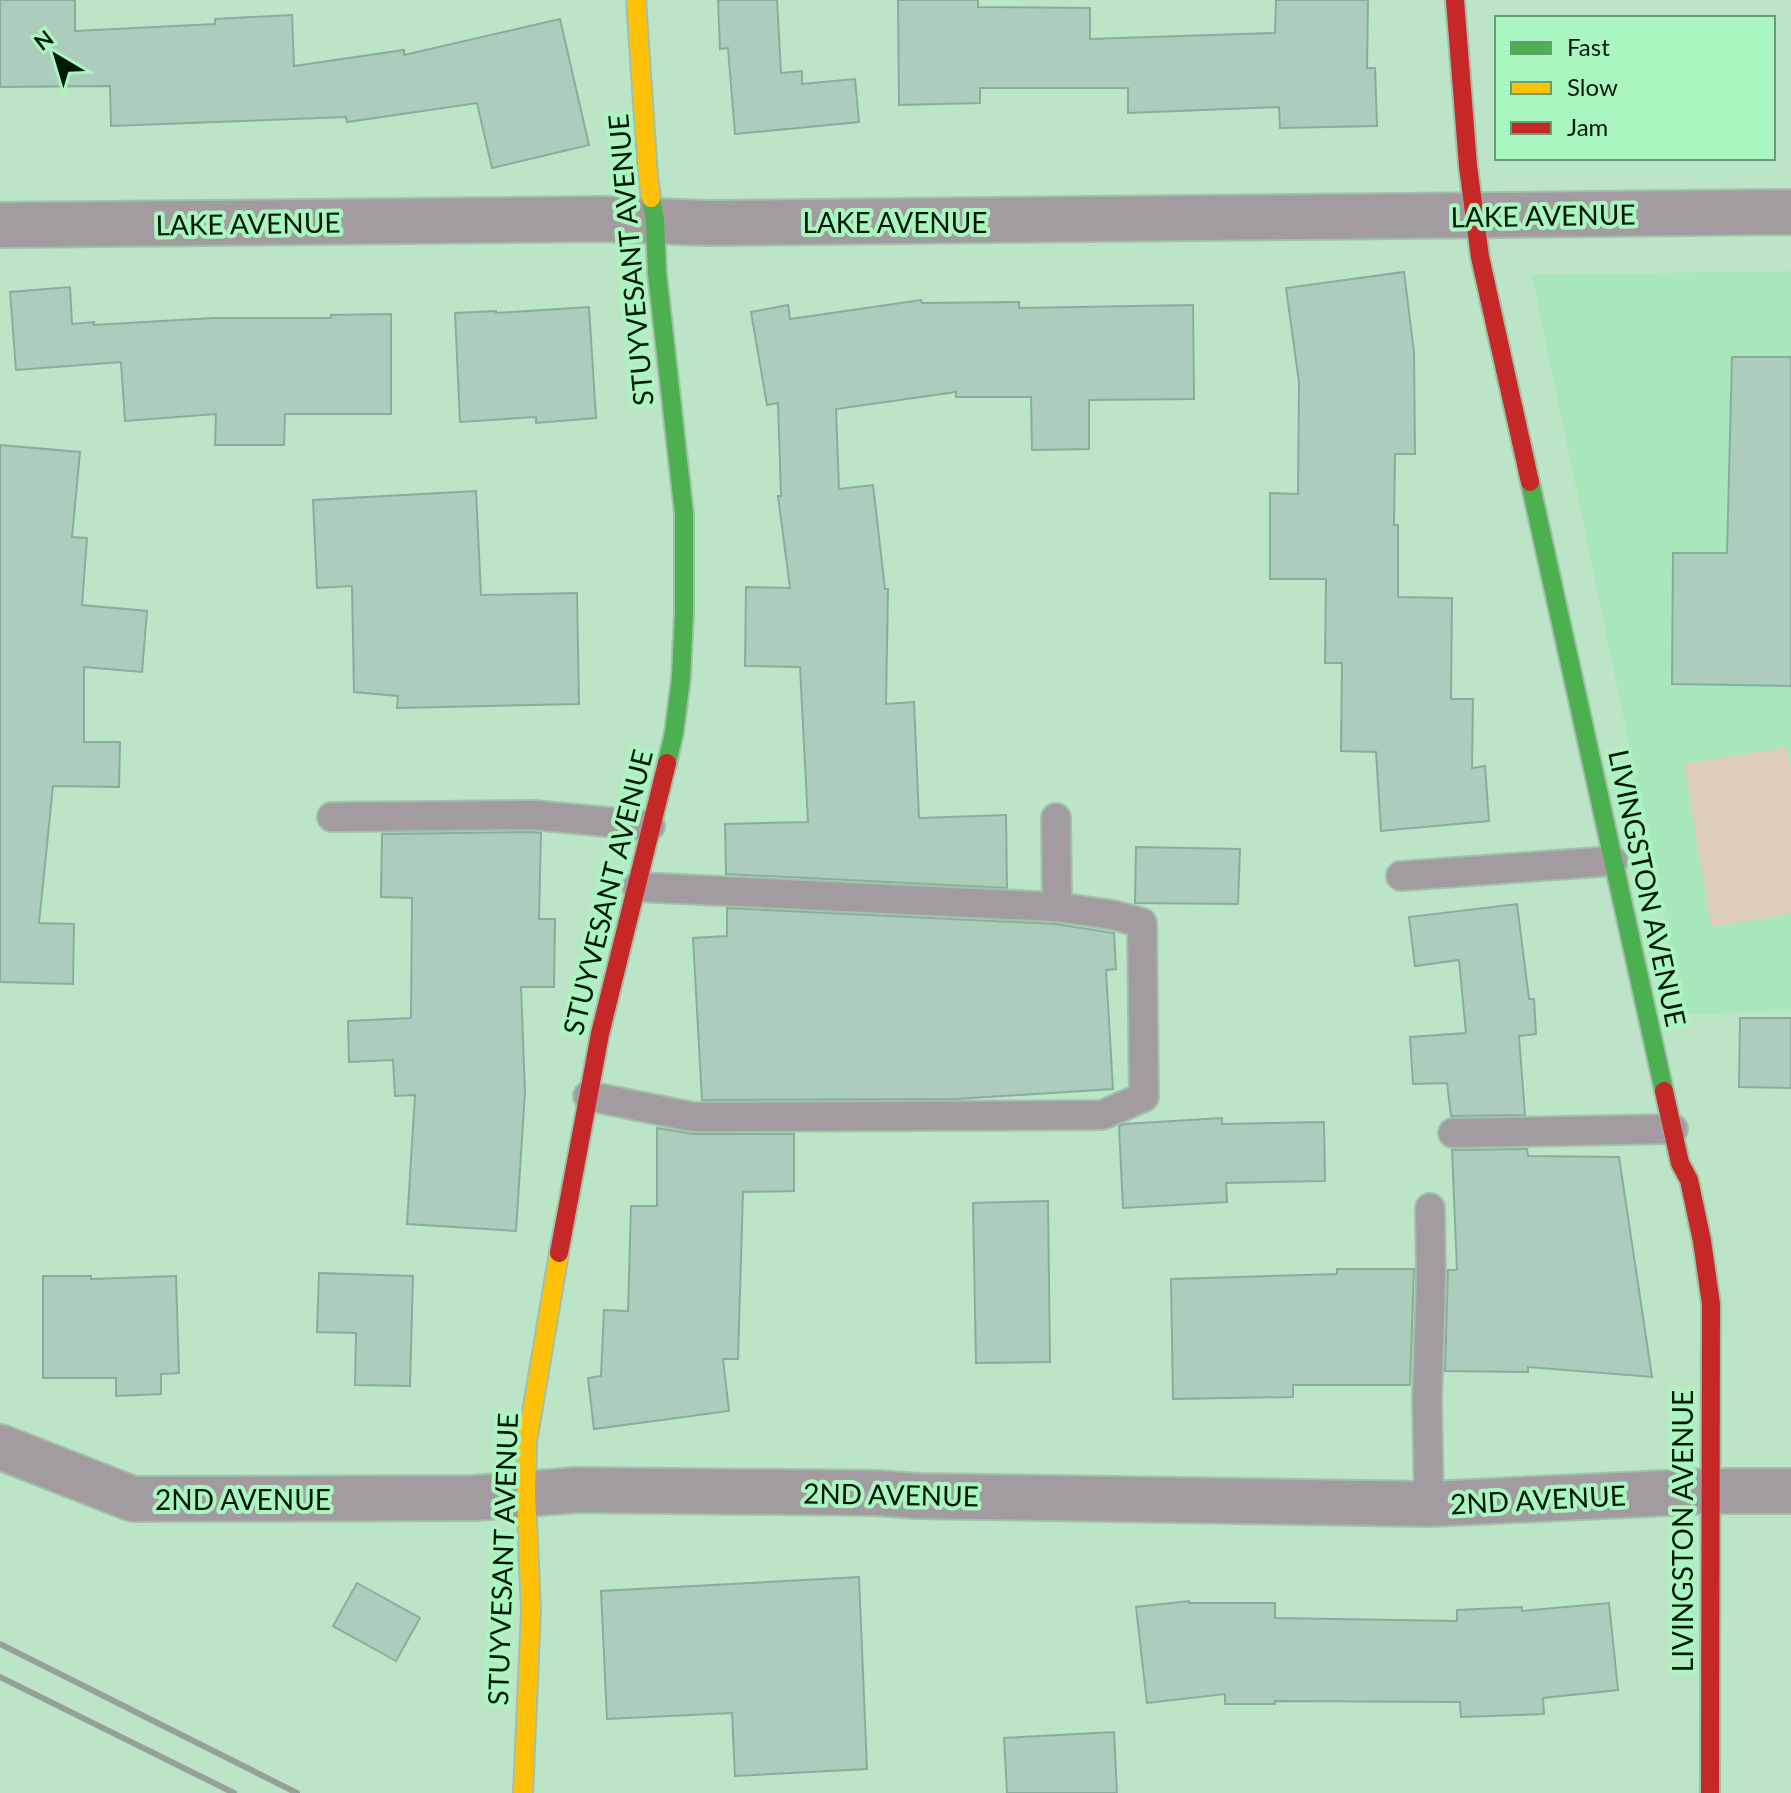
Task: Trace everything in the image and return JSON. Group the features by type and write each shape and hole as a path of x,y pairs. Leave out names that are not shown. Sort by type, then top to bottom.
{"street":[{"name":"STUYVESANT AVENUE","path":"523,1793 531,1611 527,1442 600,1034 674,733 681,678 684,514 657,273 636,0"},
{"name":"LIVINGSTON AVENUE","path":"1455,0 1468,166 1480,257 1680,1163 1689,1180 1711,1304 1710,1793"},
{"name":"LAKE AVENUE","path":"0,225 655,220 707,223 1791,212"},
{"name":"2ND AVENUE","path":"0,1447 133,1499 475,1498 576,1490 1429,1504 1710,1491 1791,1491"}],"lane":[{"path":"332,817 533,815 650,826"},
{"path":"1056,818 1057,907"},
{"path":"1401,876 1613,861"},
{"path":"588,1096 693,1117 1102,1115 1144,1097 1142,923 1113,915 1057,907 637,887"},
{"path":"1453,1133 1673,1129"},
{"path":"1429,1504 1430,1208"}],"shaded area":[{"path":"1791,271 1791,1011 1685,1014 1532,275"},
{"path":"1787,747 1791,771 1791,914 1711,927 1684,764"}],"building":[{"path":"0,0 75,0 75,31 215,24 215,19 292,15 294,66 404,50 404,55 560,19 589,145 492,168 477,103 347,122 346,117 111,126 110,86 0,87"},
{"path":"718,0 777,0 781,73 802,71 802,84 855,79 859,122 735,134 728,48 720,49"},
{"path":"898,0 978,0 978,7 1090,8 1090,39 1275,33 1276,0 1368,0 1367,68 1375,68 1377,126 1280,128 1279,107 1128,113 1128,88 980,88 980,103 899,105"},
{"path":"1404,272 1414,352 1415,454 1395,454 1394,525 1398,525 1398,597 1452,598 1451,699 1473,699 1472,768 1485,766 1489,821 1381,831 1376,752 1341,751 1342,663 1325,663 1326,579 1270,579 1270,493 1298,494 1299,382 1286,288"},
{"path":"70,287 72,324 391,314 391,414 285,414 284,445 215,445 216,414 125,421 121,362 16,370 10,292"},
{"path":"921,300 922,303 1019,302 1019,308 1193,305 1194,399 1089,400 1089,449 1032,450 1031,397 956,397 956,392 836,409 839,489 873,485 885,589 888,589 886,704 914,702 919,818 1006,815 1007,888 726,874 725,824 808,822 800,667 745,666 746,587 790,588 778,496 781,496 778,403 767,405 751,312 788,305 790,319"},
{"path":"589,307 596,418 536,423 536,417 460,422 455,313"},
{"path":"1732,357 1791,357 1791,686 1672,684 1673,553 1727,553"},
{"path":"0,445 80,452 72,537 87,538 82,605 147,611 142,672 84,667 84,742 120,742 119,787 53,786 39,923 74,924 73,984 0,982"},
{"path":"476,491 481,595 577,593 579,704 397,708 398,696 354,692 352,586 317,588 313,500"},
{"path":"541,833 539,919 555,919 554,987 521,987 525,1092 516,1231 407,1224 415,1095 395,1096 393,1060 349,1062 348,1021 411,1018 412,898 381,897 382,834"},
{"path":"1136,847 1240,849 1238,904 1135,903"},
{"path":"1517,904 1529,999 1534,999 1536,1034 1519,1036 1525,1115 1451,1116 1447,1083 1413,1084 1410,1037 1466,1033 1459,960 1415,966 1409,917"},
{"path":"727,908 1055,924 1114,933 1116,969 1106,970 1113,1089 956,1099 702,1100 693,938 727,936"},
{"path":"1740,1018 1791,1018 1791,1088 1739,1087"},
{"path":"1222,1118 1222,1124 1324,1122 1325,1181 1226,1183 1227,1202 1123,1208 1119,1126"},
{"path":"657,1128 693,1134 794,1134 794,1191 743,1192 738,1359 723,1359 729,1411 594,1429 588,1378 601,1376 604,1310 628,1311 631,1206 657,1206"},
{"path":"1527,1149 1528,1156 1619,1157 1652,1377 1528,1367 1528,1372 1445,1371 1448,1270 1457,1270 1452,1150"},
{"path":"1048,1201 1050,1362 976,1363 973,1203"},
{"path":"1337,1269 1414,1269 1410,1385 1293,1385 1293,1397 1173,1399 1171,1279 1337,1274"},
{"path":"319,1273 413,1276 410,1386 355,1385 356,1333 317,1332"},
{"path":"43,1276 91,1276 91,1279 176,1276 179,1373 161,1374 161,1394 116,1396 116,1378 43,1378"},
{"path":"859,1577 867,1769 735,1776 732,1713 607,1719 601,1591"},
{"path":"357,1583 420,1618 396,1661 333,1626"},
{"path":"1189,1601 1275,1603 1275,1618 1457,1621 1457,1610 1522,1607 1522,1611 1609,1603 1618,1690 1543,1698 1544,1714 1461,1717 1460,1702 1275,1701 1275,1704 1225,1704 1225,1694 1147,1703 1136,1607"},
{"path":"1114,1732 1117,1793 1007,1793 1004,1738"}],"railway":[{"path":"0,1644 297,1793"},
{"path":"0,1677 234,1793"}],"traffic: fast":[{"path":"651,198 684,514 681,678 667,763"},
{"path":"1530,482 1664,1091"}],"traffic: slow":[{"path":"636,0 651,198"},
{"path":"523,1793 531,1611 527,1442 559,1253"}],"traffic: jam":[{"path":"1455,0 1468,166 1480,257 1530,482"},
{"path":"559,1253 600,1034 667,763"},
{"path":"1664,1091 1680,1163 1689,1180 1711,1304 1710,1793"}]}
